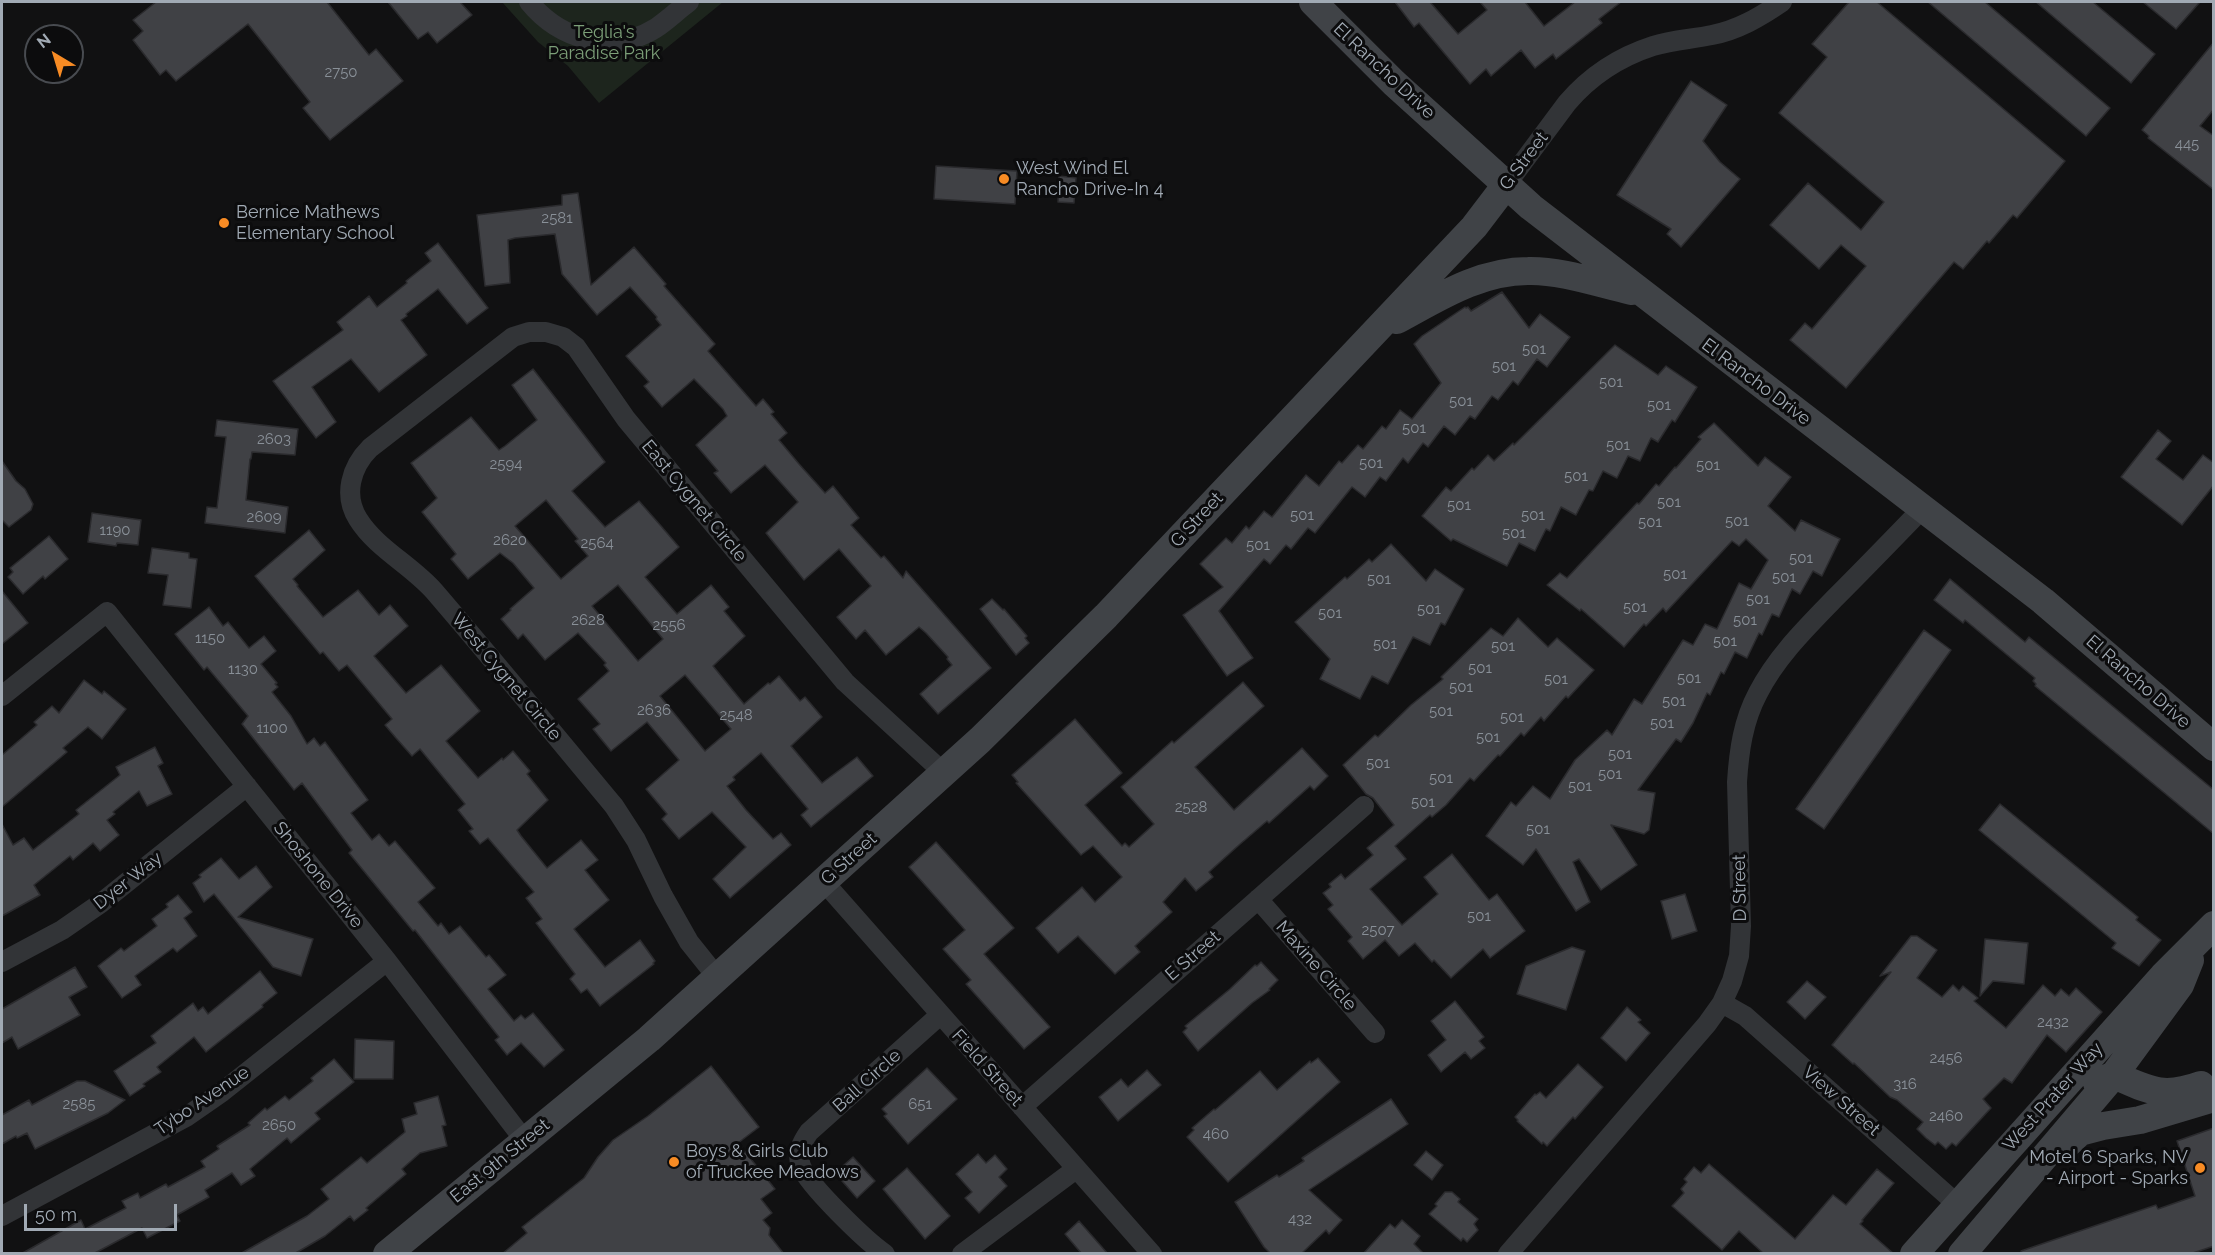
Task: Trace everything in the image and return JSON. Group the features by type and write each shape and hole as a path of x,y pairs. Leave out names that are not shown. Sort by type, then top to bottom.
{"main road":[{"name":"El Rancho Drive","path":"1312,2 1394,83 1531,207 2052,609 2214,747"},
{"name":"G Street","path":"614,1068 944,773 1106,616 1474,227 1506,185"},
{"path":"1374,332 1470,282 1494,274 1542,272 1640,292"},
{"name":"West Prater Way","path":"1962,1254 2114,1075 2180,985 2205,935"},
{"name":"West Prater Way","path":"1914,1254 2163,976 2205,935"},
{"name":"East 9th Street","path":"387,1254 614,1068"},
{"path":"2044,1108 2114,1075 2161,1093 2181,1092 2214,1081"},
{"path":"1994,1214 2027,1189 2055,1155 2080,1132 2140,1120 2214,1098"}],"street":[{"path":"529,2 549,23 570,35 594,41 612,42 637,37 656,28 689,2"},
{"name":"G Street","path":"1506,185 1567,103 1598,73 1625,57 1655,45 1715,35 1742,26 1764,15 1782,2"},
{"name":"East Cygnet Circle","path":"428,403 513,337 529,332 546,332 563,337 576,347 626,419 845,682 944,773"},
{"name":"West Cygnet Circle","path":"428,403 362,457 353,472 350,488 351,503 358,518 374,538 432,589 614,806 636,840 663,896 689,942 717,977"},
{"name":"D Street","path":"1508,1254 1707,1024 1722,1003 1732,981 1739,956 1741,926 1738,762 1745,724 1757,694 1775,665 1797,637 1923,508"},
{"name":"Shoshone Drive","path":"2,696 107,612 387,961 525,1141"},
{"name":"Dyer Way","path":"2,962 62,930 101,903 247,786"},
{"name":"E Street","path":"1022,1107 1364,806"},
{"name":"Field Street","path":"824,882 1152,1254"},
{"name":"Maxine Circle","path":"1258,899 1375,1033"},
{"name":"Tybo Avenue","path":"2,1216 186,1117 222,1092 387,961"},
{"name":"View Street","path":"1722,1003 1745,1016 1957,1204"},
{"name":"Ball Circle","path":"885,1254 842,1215 810,1179 801,1167 801,1143 809,1132 940,1015"},
{"path":"962,1254 1076,1169"}],"green space":[{"name":"Teglia's Paradise Park","path":"502,2 723,2 599,103 568,66 538,42"}],"building":[{"path":"156,2 327,2 369,55 376,49 403,81 330,140 303,108 310,102 248,24 176,81 166,70 160,75 133,40 143,31 133,20"},
{"path":"388,2 460,2 472,15 437,43 428,32 418,39"},
{"path":"1395,2 1430,2 1458,34 1487,10 1480,2 1525,2 1544,26 1575,2 1621,2 1599,19 1602,23 1556,59 1553,54 1535,68 1521,50 1491,76 1486,69 1470,84 1419,23 1414,27"},
{"path":"1849,2 1877,2 2065,161 2017,218 2013,215 1963,269 1954,262 1846,388 1790,340 1805,323 1812,329 1866,266 1841,245 1819,269 1770,225 1808,183 1861,230 1884,202 1779,113 1827,57 1812,44"},
{"path":"1928,2 1985,2 2110,108 2086,136"},
{"path":"2036,2 2093,2 2155,54 2131,83"},
{"path":"2143,2 2200,2 2176,29"},
{"path":"2214,42 2214,109 2200,126 2214,136 2214,190 2148,138 2149,136 2142,130"},
{"path":"1691,81 1727,105 1703,141 1720,162 1740,179 1681,247 1667,234 1671,229 1617,195"},
{"path":"936,166 1017,171 1015,204 934,199"},
{"path":"1059,176 1076,178 1074,203 1058,202"},
{"path":"578,193 591,285 634,247 666,284 664,286 715,344 708,351 756,406 763,399 774,412 771,414 787,433 779,440 799,464 825,493 833,486 859,518 851,525 881,558 884,556 903,578 906,571 991,668 938,714 920,694 952,665 948,657 919,627 886,655 865,630 856,639 837,617 871,586 839,549 804,580 766,533 798,502 765,465 731,493 714,473 718,471 696,445 727,416 723,409 694,379 662,407 644,386 649,382 626,356 661,325 657,317 630,287 597,315 562,274 555,234 508,240 510,283 485,286 477,215 562,205 562,195"},
{"path":"438,243 488,308 467,324 438,289 401,320 427,355 379,392 351,359 312,387 336,422 316,438 273,381 343,330 337,322 369,296 377,307 407,283 406,281 431,261 425,253"},
{"path":"1502,292 1529,328 1540,314 1570,337 1547,367 1537,359 1518,385 1513,381 1498,400 1492,396 1475,419 1470,416 1455,435 1444,426 1428,447 1423,443 1408,463 1403,458 1386,481 1380,477 1365,497 1352,487 1315,533 1308,528 1291,549 1286,545 1270,564 1264,559 1219,611 1253,658 1227,676 1183,615 1223,587 1200,564 1226,538 1232,543 1246,526 1249,529 1264,511 1272,517 1306,475 1319,486 1339,461 1342,463 1358,445 1363,449 1382,426 1386,429 1400,410 1412,419 1441,383 1414,344 1465,307 1471,311"},
{"path":"1615,345 1658,375 1666,366 1697,387 1675,422 1672,420 1658,442 1651,438 1640,461 1628,456 1617,478 1603,471 1593,491 1589,490 1576,515 1561,507 1550,531 1546,529 1535,551 1519,543 1507,566 1453,539 1451,541 1422,516 1446,487 1451,491 1472,468 1474,470 1488,455 1494,461 1513,443 1514,445"},
{"path":"533,369 605,462 572,491 605,527 639,501 679,547 645,577 677,614 711,585 729,607 724,611 745,636 713,666 744,704 779,676 800,701 805,697 822,717 791,746 822,783 857,757 873,776 811,827 801,815 808,809 761,753 733,777 735,780 727,786 773,839 781,833 791,845 730,898 713,879 746,847 712,812 679,839 662,819 667,814 646,789 679,760 647,722 611,751 593,729 600,724 578,699 609,671 604,665 606,663 578,633 545,660 523,634 518,639 501,619 534,588 513,563 500,553 468,579 451,559 456,554 422,512 437,498 411,463 471,417 499,450 537,420 512,385","holes":["546,500 578,539 575,541 588,556 561,579 515,526","618,585 663,639 638,661 592,606","685,675 731,729 705,751 660,696"]},
{"path":"217,420 298,429 295,455 252,452 250,459 246,500 288,507 285,533 205,523 207,507 217,508 226,437 215,436"},
{"path":"1714,423 1758,466 1765,457 1791,477 1768,506 1795,531 1801,520 1840,539 1822,576 1813,571 1800,594 1792,589 1779,617 1772,614 1762,635 1759,633 1747,658 1735,652 1724,674 1721,672 1710,695 1707,693 1681,742 1676,739 1638,790 1655,793 1649,830 1644,834 1611,825 1637,865 1601,890 1579,859 1573,862 1590,902 1576,911 1536,849 1523,865 1486,836 1511,802 1516,806 1533,786 1550,799 1575,760 1607,730 1612,735 1634,699 1642,704 1683,640 1693,645 1705,624 1717,629 1739,583 1751,589 1768,560 1746,539 1739,546 1732,541 1666,612 1663,608 1646,626 1644,624 1624,647 1581,609 1580,611 1547,585 1560,573 1567,578 1656,484 1659,486 1701,439 1698,437"},
{"path":"2158,430 2171,441 2156,459 2183,480 2203,455 2214,463 2214,485 2182,525 2121,477"},
{"path":"2,461 16,481 25,489 33,504 31,510 9,527 2,520"},
{"path":"92,513 141,520 138,545 117,543 116,546 88,542"},
{"path":"309,530 325,550 293,579 323,617 358,590 379,615 390,605 408,626 374,656 406,693 441,665 480,711 446,741 478,778 513,751 530,771 527,774 548,800 517,830 547,868 581,840 598,860 585,870 609,900 574,929 605,967 640,940 655,961 600,1006 587,989 581,993 570,979 575,974 536,923 542,919 526,898 534,892 488,838 480,844 469,831 473,829 458,810 465,804 420,749 412,756 396,738 385,725 392,719 347,665 339,671 323,652 320,654 255,576"},
{"path":"49,536 68,559 45,579 43,576 23,594 8,577 13,572 10,568"},
{"path":"1391,544 1426,581 1435,569 1464,589 1445,625 1441,623 1430,645 1413,637 1388,684 1372,676 1360,699 1320,679 1330,659 1295,622 1345,577 1347,579 1369,559 1372,562"},
{"path":"152,548 189,553 189,558 197,559 191,608 163,605 168,575 148,573"},
{"path":"1950,579 2025,642 2029,637 2214,790 2214,834 2035,686 2033,681 2035,678 1965,620 1963,623 1934,600"},
{"path":"2,591 28,623 2,644"},
{"path":"992,599 1004,609 1027,636 1025,638 1029,643 1016,655 980,609"},
{"path":"209,607 223,626 228,622 249,648 264,636 276,651 261,664 277,683 275,684 278,687 272,692 291,716 307,744 314,738 320,746 325,742 368,800 351,813 372,840 379,834 389,846 395,841 435,888 418,902 438,926 441,923 449,934 460,926 486,957 489,955 506,975 488,989 514,1021 521,1015 525,1019 533,1013 564,1050 544,1067 521,1043 507,1055 495,1040 499,1037 415,930 413,931 349,853 352,850 302,783 294,790 242,724 248,716 207,667 204,670 175,634"},
{"path":"1518,618 1548,647 1557,638 1594,670 1544,721 1541,717 1524,736 1521,733 1474,781 1470,778 1446,805 1432,817 1430,815 1395,846 1406,859 1370,889 1402,925 1438,894 1424,877 1452,854 1489,900 1497,894 1525,931 1490,958 1483,949 1451,978 1415,943 1399,956 1385,940 1363,959 1348,941 1352,937 1328,909 1333,905 1323,893 1331,887 1329,884 1341,874 1345,879 1373,855 1367,848 1394,825 1343,765 1375,735 1378,737 1411,705 1443,679 1441,677 1491,628 1503,636"},
{"path":"1924,630 1951,650 1824,829 1796,809"},
{"path":"84,680 102,694 104,691 126,709 102,739 88,727 63,748 67,752 2,807 2,755 37,725 34,722 52,706 59,713"},
{"path":"1243,682 1264,706 1195,767 1234,810 1302,748 1328,776 1314,790 1310,786 1269,823 1267,821 1239,845 1209,872 1213,877 1196,891 1185,878 1163,902 1172,912 1135,946 1140,952 1115,974 1078,936 1058,953 1036,928 1082,887 1095,902 1122,877 1093,846 1081,855 1016,783 1018,782 1012,775 1075,719 1122,773 1085,805 1122,846 1125,843 1129,847 1154,824 1121,787"},
{"path":"155,747 163,763 158,766 172,794 147,806 139,791 113,812 115,814 107,820 119,835 100,851 93,843 73,860 70,856 34,885 40,895 2,916 2,824 13,845 24,838 33,850 79,814 76,810 120,775 116,767"},
{"path":"2000,804 2138,917 2136,920 2161,940 2139,966 2112,948 2116,943 1979,830"},
{"path":"936,842 1014,928 984,954 1050,1027 1024,1049 966,984 971,980 943,949 965,930 909,867"},
{"path":"221,858 239,879 256,866 272,887 238,917 313,939 301,976 273,967 214,894 204,902 193,883 201,877 199,875"},
{"path":"1685,894 1697,931 1672,939 1661,901"},
{"path":"178,895 192,912 184,918 197,936 177,952 173,948 135,976 141,985 122,998 98,966 121,948 124,951 157,926 152,919 168,907 166,904"},
{"path":"1911,936 1917,936 1937,950 1917,978 1942,997 1953,985 1959,991 1963,986 1978,998 1974,1001 2006,1028 2043,985 2055,996 2061,989 2069,996 2076,988 2102,1012 2066,1052 2047,1035 2012,1083 2004,1078 1983,1099 1991,1108 1956,1146 1952,1143 1946,1149 1938,1142 1935,1145 1926,1138 1917,1129 1923,1122 1897,1100 1890,1097 1832,1045 1891,972 1880,976"},
{"path":"1985,939 2028,943 2024,984 1993,981 1980,996"},
{"path":"1572,947 1585,951 1566,1010 1517,994 1526,966"},
{"path":"1261,962 1278,980 1270,990 1198,1051 1183,1032 1187,1028 1185,1026"},
{"path":"75,967 87,987 69,997 80,1015 18,1049 12,1037 2,1043 2,1009"},
{"path":"260,971 277,993 262,1005 263,1007 206,1052 194,1037 157,1067 161,1072 130,1096 114,1071 156,1043 151,1036 193,1003 198,1011 203,1007 208,1014"},
{"path":"1807,981 1826,997 1805,1019 1787,1002"},
{"path":"1455,1001 1484,1037 1479,1041 1485,1048 1471,1059 1465,1052 1441,1072 1428,1055 1446,1040 1431,1021"},
{"path":"1627,1007 1641,1020 1638,1022 1650,1033 1626,1061 1601,1038"},
{"path":"355,1039 394,1041 393,1079 354,1079"},
{"path":"1318,1058 1340,1082 1228,1182 1187,1137 1194,1130 1192,1128 1260,1071 1277,1090 1310,1061 1311,1063"},
{"path":"334,1059 354,1082 315,1113 320,1119 291,1143 287,1138 250,1169 255,1176 241,1185 232,1173 205,1190 209,1197 177,1215 180,1221 147,1238 142,1228 93,1254 21,1254 81,1220 85,1229 126,1208 122,1201 138,1193 140,1198 166,1184 168,1187 205,1167 201,1161 219,1149 217,1146 250,1125 248,1123 265,1108 267,1110 285,1096 289,1100 313,1081 311,1078"},
{"path":"1578,1064 1603,1087 1547,1146 1543,1142 1542,1144 1515,1117 1535,1094 1540,1092 1546,1098"},
{"name":"Boys & Girls Club of Truckee Meadows","path":"711,1066 759,1127 738,1143 775,1189 761,1199 772,1213 763,1220 770,1228 769,1235 784,1254 502,1254 527,1233 522,1227 584,1178 613,1140 648,1116"},
{"path":"927,1068 957,1099 908,1144 884,1116 887,1114 882,1109"},
{"path":"1147,1070 1161,1085 1118,1121 1099,1097 1121,1079 1128,1087"},
{"path":"77,1081 85,1081 125,1100 108,1113 35,1149 27,1133 2,1144 2,1115 29,1100 32,1105"},
{"path":"438,1096 446,1125 442,1126 447,1146 420,1153 402,1169 406,1174 366,1208 368,1210 354,1221 350,1216 325,1236 294,1254 240,1254 307,1216 329,1199 321,1189 361,1157 367,1163 405,1132 402,1119 417,1114 414,1103"},
{"path":"1391,1099 1408,1124 1309,1190 1342,1220 1329,1234 1326,1230 1301,1254 1271,1254 1235,1202 1304,1161 1302,1158"},
{"name":"Motel 6 Sparks, NV - Airport - Sparks","path":"2214,1128 2214,1246 2190,1254 2021,1254 2021,1251 2156,1205 2158,1209 2195,1196 2177,1141"},
{"path":"1426,1151 1443,1165 1432,1180 1414,1165"},
{"path":"978,1154 986,1163 995,1155 1007,1169 999,1177 1007,1186 979,1213 965,1198 972,1192 956,1174"},
{"path":"853,1157 875,1181 857,1198 835,1173"},
{"path":"1709,1164 1795,1239 1833,1195 1846,1205 1877,1169 1894,1183 1860,1224 1894,1254 1764,1254 1739,1231 1722,1250 1672,1206 1684,1193 1681,1189 1687,1182 1684,1179 1694,1167 1701,1173"},
{"path":"907,1168 950,1216 925,1239 883,1189"},
{"path":"1445,1192 1452,1192 1460,1199 1458,1202 1478,1219 1474,1224 1478,1230 1467,1242 1463,1238 1461,1241 1429,1214"},
{"path":"1402,1220 1420,1236 1414,1244 1424,1254 1363,1254 1390,1224 1395,1228"},
{"path":"1079,1221 1108,1254 1082,1254 1065,1234"}],"place":[{"name":"West Wind El Rancho Drive-In 4","path":"1004,179"},
{"name":"Bernice Mathews Elementary School","path":"224,223"},
{"name":"Boys & Girls Club of Truckee Meadows","path":"674,1162"},
{"name":"Motel 6 Sparks, NV - Airport - Sparks","path":"2200,1168"}]}
